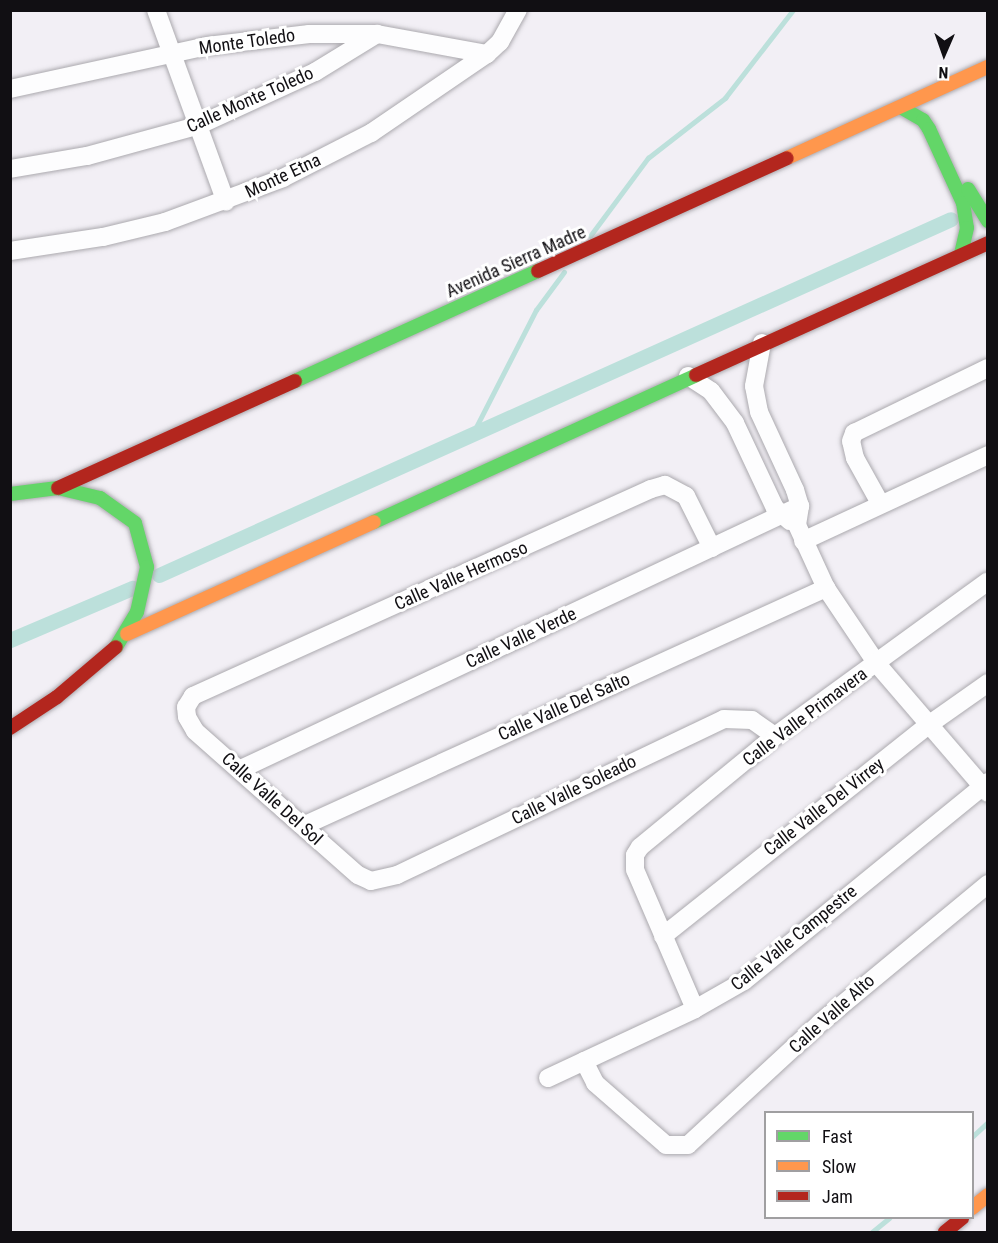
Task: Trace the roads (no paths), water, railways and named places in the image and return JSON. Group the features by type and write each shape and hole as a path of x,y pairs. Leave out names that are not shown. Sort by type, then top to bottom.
{"main road":[{"name":"Avenida Sierra Madre","path":"58,488 902,108 987,67"},
{"path":"936,92 936,124 987,221"},
{"path":"902,108 923,120 929,129 963,203 967,228 961,254"},
{"path":"10,728 65,691 127,634 688,376 987,243"},
{"path":"10,494 58,488 100,498 123,510 135,523 147,567 142,596 127,634"},
{"path":"974,1206 987,1195"},
{"path":"945,1233 961,1219"}],"street":[{"path":"156,10 226,202"},
{"name":"Monte Etna","path":"10,251 103,237 226,202 283,178 371,133 487,54 517,15"},
{"name":"Monte Toledo","path":"10,89 171,54 289,36 377,34 487,54"},
{"name":"Calle Monte Toledo","path":"10,169 87,156 197,126 315,72 377,34"},
{"path":"762,343 754,386 759,412 800,506 800,533"},
{"path":"880,503 855,458 851,441 854,433 987,368"},
{"path":"688,376 711,391 735,423 780,516 800,533 826,588 877,664 927,726 985,787"},
{"path":"735,423 759,412"},
{"path":"800,533 880,503 987,455"},
{"name":"Calle Valle Hermoso","path":"186,707 193,696 651,489 665,485 687,496 712,548"},
{"name":"Calle Valle Verde","path":"241,769 800,506"},
{"name":"Calle Valle Primavera","path":"663,936 633,864 640,847 775,736 877,664 987,581"},
{"name":"Calle Valle Del Salto","path":"303,826 826,588"},
{"name":"Calle Valle Del Virrey","path":"663,936 927,726 987,683"},
{"name":"Calle Valle Del Sol","path":"186,707 187,717 195,731 241,769 358,875 371,881"},
{"name":"Calle Valle Soleado","path":"371,881 397,875 724,719 752,720 775,736"},
{"name":"Calle Valle Campestre","path":"548,1078 695,1009 744,981 985,787"},
{"name":"Calle Valle Alto","path":"584,1061 596,1083 666,1145 680,1147 694,1141 820,1023 987,884"},
{"path":"663,936 695,1009"}],"waterway":[{"path":"590,236 648,158 725,98 793,10"},
{"path":"159,575 951,219"},
{"path":"472,435 536,310 564,272"},
{"path":"10,640 132,588"},
{"path":"974,1135 988,1122"},
{"path":"872,1232 888,1219"}]}
